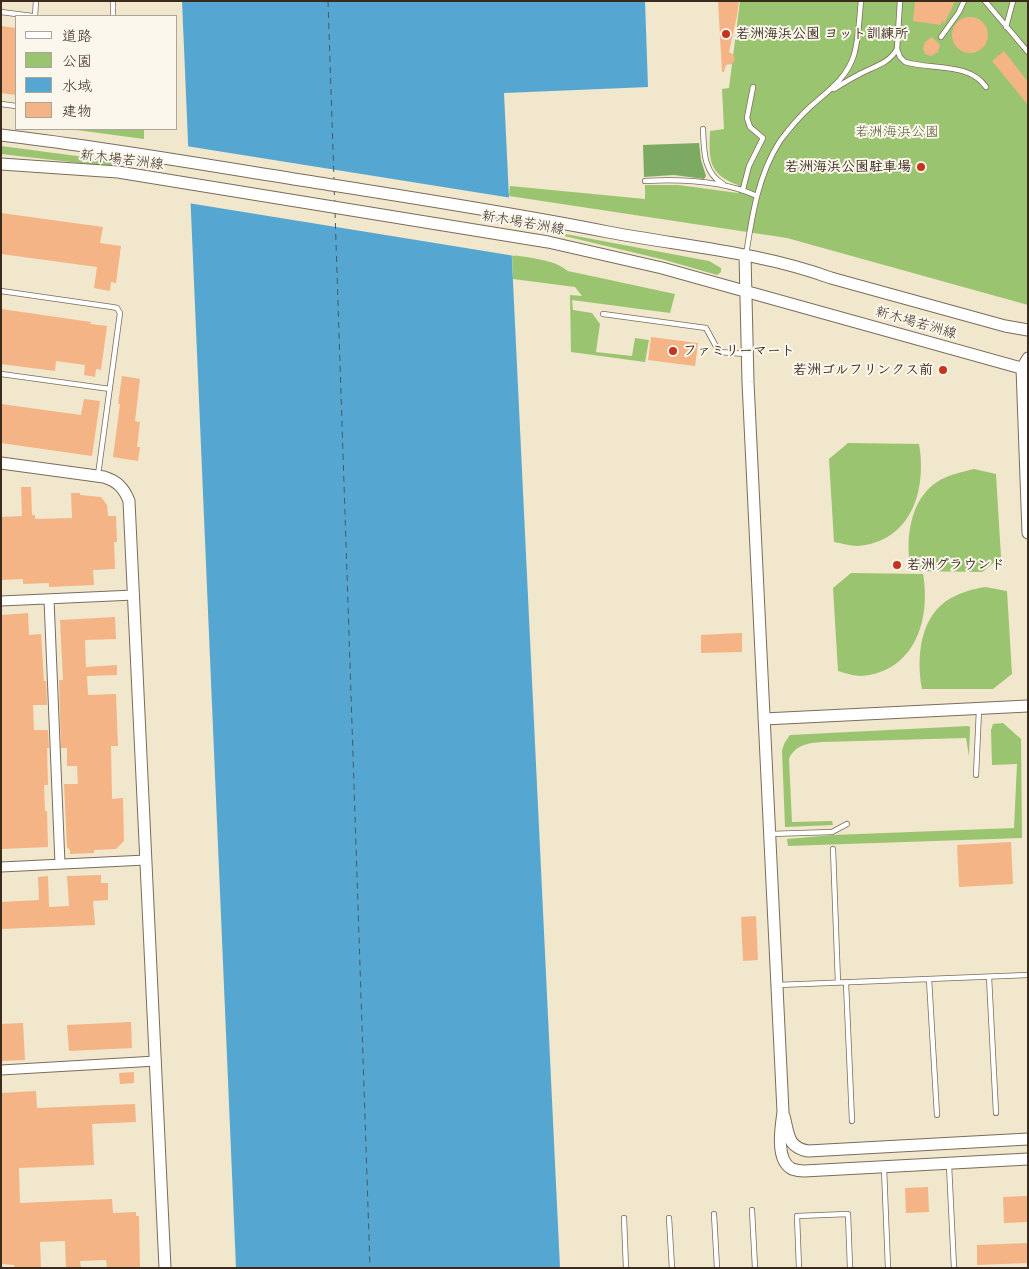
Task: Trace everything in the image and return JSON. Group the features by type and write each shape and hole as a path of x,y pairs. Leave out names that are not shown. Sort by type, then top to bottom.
{"street":[{"name":"新木場若洲線","path":"1,135 118,151 548,220 745,256 806,269 831,278 1005,326 1028,330"},
{"name":"新木場若洲線","path":"1,164 118,172 548,242 636,261 1025,369"},
{"path":"745,256 747,354 783,1112 780,1132 784,1161 792,1169 804,1172 1028,1159"},
{"path":"1028,358 1025,369 1028,534"},
{"path":"1,463 110,479 119,484 126,492 129,501 165,1268"},
{"path":"1,601 134,595"},
{"path":"49,599 60,864"},
{"path":"764,719 1028,706"},
{"path":"1,867 146,860"},
{"path":"1,1070 156,1061"},
{"path":"783,1112 793,1145 808,1151 1028,1139"}],"lane":[{"path":"33,15 36,1"},
{"path":"113,1 113,15"},
{"path":"745,256 757,196 768,162 792,125 839,82 846,72 854,55 862,1"},
{"path":"900,1 897,49 900,57 905,62 965,72 978,78 986,87"},
{"path":"941,36 959,12 964,1"},
{"path":"985,1 1028,52"},
{"path":"1006,27 1013,1"},
{"path":"1,12 25,15"},
{"path":"826,94 857,75 887,61 897,49"},
{"path":"742,189 749,166 763,138 750,127 747,118 753,86"},
{"path":"1,104 15,106"},
{"path":"703,129 707,168 718,182 726,186"},
{"path":"645,181 675,180 726,186 742,189 757,196"},
{"path":"1,291 117,308 120,313 98,476"},
{"path":"603,314 706,328 719,352 747,354"},
{"path":"1,374 110,389"},
{"path":"976,775 980,709"},
{"path":"770,834 832,832 847,824"},
{"path":"833,850 838,983"},
{"path":"777,985 1028,975"},
{"path":"989,976 996,1114"},
{"path":"929,979 937,1115"},
{"path":"846,983 852,1121"},
{"path":"949,1163 954,1268"},
{"path":"884,1167 888,1268"},
{"path":"752,1210 755,1268"},
{"path":"714,1214 716,1268"},
{"path":"799,1268 798,1216 848,1214 850,1268"},
{"path":"624,1218 626,1268"},
{"path":"669,1218 672,1268"}],"green space":[{"name":"若洲海浜公園","path":"740,1 1028,1 1028,305 787,238 509,196 510,186 645,199 645,185 678,185 738,193 738,185 721,176 712,165 710,131 724,129 722,89 729,88"},
{"path":"76,130 144,130 144,139"},
{"path":"699,143 701,160 706,176 704,179 674,175 644,177 643,145"},
{"path":"1,146 115,161 115,167 1,154"},
{"path":"560,233 709,261 721,268 721,272 717,275 665,260 556,234"},
{"path":"512,255 548,261 568,271 675,294 670,313 572,300 573,310 592,313 600,324 596,352 632,356 635,338 649,340 645,362 571,352 570,295 582,296 575,287 513,279"},
{"path":"848,443 919,444 921,461 917,495 912,510 903,524 891,535 876,542 857,546 834,542 829,459"},
{"path":"974,469 996,474 1001,557 982,572 911,571 909,533 916,509 922,497 940,480"},
{"path":"851,573 923,574 925,591 921,625 915,640 906,654 895,665 879,672 861,676 838,671 833,588"},
{"path":"985,587 1007,591 1012,674 993,689 922,689 920,651 927,626 933,615 941,605 951,598"},
{"path":"1003,723 1021,739 1022,838 788,846 787,839 833,835 1014,828 1017,764 992,765 991,730 993,724"},
{"path":"970,727 969,756 966,738 822,742 807,744 798,748 789,759 792,822 832,821 833,825 785,827 782,750 790,735"}],"water":[{"path":"182,1 645,1 648,87 504,93 560,1268 236,1268"}],"pier":[{"path":"186,146 512,198 515,256 188,203"}],"building":[{"name":"若洲海浜公園 ヨット訓練所","path":"718,1 739,1 729,52 734,55 735,60 732,64 726,65 724,72 722,72"},
{"path":"915,1 955,1 944,24 942,20 941,25 913,21"},
{"path":"970,17 982,23 988,35 982,47 970,53 958,47 952,35 958,23"},
{"path":"1,26 15,28 15,95 1,93"},
{"path":"932,37 940,45 938,52 931,56 925,54 923,48 925,42"},
{"path":"1004,51 1028,82 1028,105 992,61"},
{"path":"1,213 103,227 100,243 121,246 116,283 111,282 110,291 94,288 97,267 1,254"},
{"path":"1,309 107,326 101,370 96,369 95,377 84,375 85,365 56,361 55,371 1,364"},
{"name":"ファミリーマート","path":"651,337 698,343 695,366 648,360"},
{"path":"122,376 140,379 135,421 140,422 137,447 140,447 138,461 113,457"},
{"path":"84,399 100,401 92,456 1,443 1,404 81,415"},
{"path":"21,487 31,487 32,515 35,515 35,519 72,518 71,493 101,497 107,505 108,516 116,516 117,542 114,542 115,569 93,570 94,585 49,587 49,583 23,584 23,579 1,580 1,517 22,516"},
{"path":"28,613 29,635 41,634 44,681 46,681 47,705 33,705 34,730 48,730 48,785 44,785 48,847 2,849 1,615"},
{"path":"115,617 116,639 85,640 86,667 117,665 117,675 87,676 88,695 116,694 118,746 111,746 112,799 123,798 124,841 116,849 94,850 94,853 70,854 70,850 67,847 64,784 78,784 77,766 67,766 67,748 61,748 59,680 63,680 60,620"},
{"path":"742,633 742,652 701,653 701,635"},
{"path":"1011,842 1013,884 959,887 957,845"},
{"path":"101,875 101,883 108,883 108,900 93,901 95,925 1,929 1,902 39,900 38,877 48,876 49,907 69,906 67,876"},
{"path":"756,916 758,960 743,961 741,917"},
{"path":"131,1022 132,1048 69,1051 67,1025"},
{"path":"23,1023 25,1060 1,1061 1,1024"},
{"path":"134,1072 134,1083 120,1084 119,1073"},
{"path":"36,1091 37,1108 135,1104 136,1122 92,1124 94,1165 19,1168 20,1203 112,1199 113,1213 136,1212 136,1216 139,1216 140,1268 107,1268 106,1260 80,1261 81,1268 66,1268 65,1241 40,1242 41,1268 15,1268 14,1265 2,1264 1,1093"},
{"path":"928,1187 929,1212 906,1213 905,1188"},
{"path":"1028,1196 1028,1222 1004,1223 1003,1197"},
{"path":"1028,1243 1028,1263 977,1265 977,1245"}],"ferry route":[{"path":"328,1 334,180"},
{"path":"334,189 335,203"},
{"path":"335,212 370,1268"}],"place":[{"name":"若洲海浜公園 ヨット訓練所","path":"726,34"},
{"name":"若洲海浜公園駐車場","path":"921,167"},
{"name":"ファミリーマート","path":"673,351"},
{"name":"若洲ゴルフリンクス前","path":"943,370"},
{"name":"若洲グラウンド","path":"897,565"}]}
